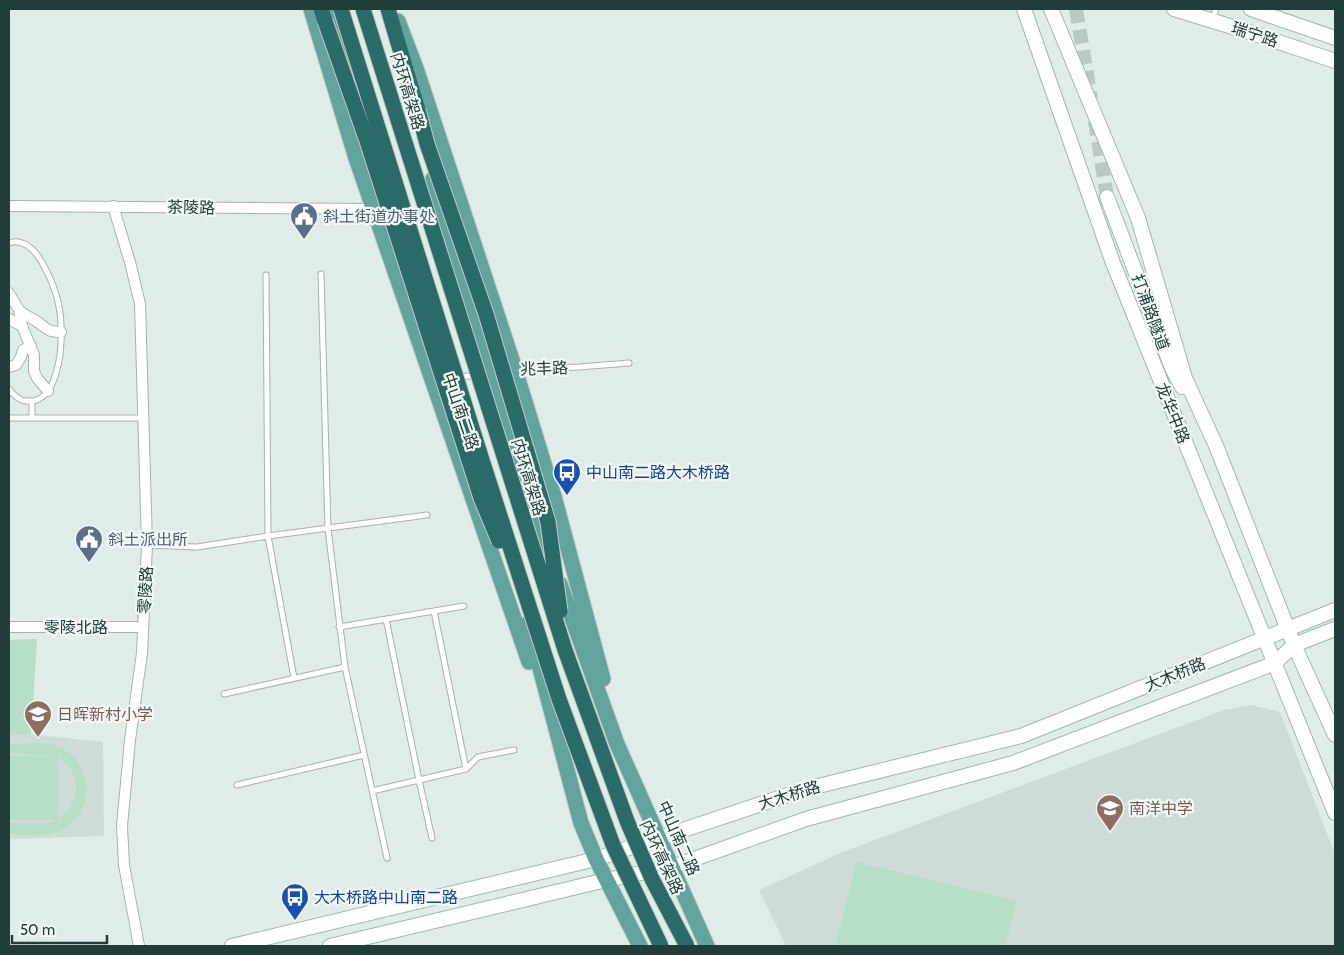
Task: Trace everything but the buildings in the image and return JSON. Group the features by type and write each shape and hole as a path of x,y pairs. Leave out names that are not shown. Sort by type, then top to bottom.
{"highway":[{"path":"341,9 482,460 548,662 613,845 661,946"},
{"name":"内环高架路","path":"363,9 565,650 626,821 652,879 687,946"},
{"path":"387,9 427,144 486,314 548,522 565,650"},
{"path":"326,13 481,498 548,662"}],"main road":[{"name":"中山南二路","path":"311,9 356,158 582,822 596,859 640,946"},
{"name":"中山南二路","path":"387,9 458,270 533,511 617,744 707,946"},
{"name":"中山南二路","path":"393,9 417,71 556,500 608,697 617,744"},
{"name":"中山南二路","path":"326,13 480,431 517,583 582,822"}],"street":[{"name":"龙华中路","path":"1024,9 1113,263 1335,813"},
{"name":"龙华中路","path":"1051,9 1138,218 1185,378 1217,448 1294,645 1335,735"},
{"name":"瑞宁路","path":"1174,9 1214,14 1335,61"},
{"name":"瑞宁路","path":"1251,9 1335,38"},
{"name":"打浦路隧道","path":"1108,197 1172,368 1217,448"},
{"name":"茶陵路","path":"9,206 373,209"},
{"name":"零陵路","path":"113,206 130,262 140,304 147,545 142,653 130,740 122,826 124,865 139,946"},
{"path":"9,293 19,310 27,317 35,320 43,328 51,332 61,332"},
{"path":"19,310 22,326 34,355 34,371 37,378 48,391"},
{"path":"9,319 22,326"},
{"path":"9,367 16,365 23,350 31,346"},
{"name":"大木桥路","path":"232,946 596,859 806,789 1021,736 1335,610"},
{"name":"零陵北路","path":"9,627 143,627"},
{"name":"大木桥路","path":"330,946 606,880 672,867 806,819 1013,763 1275,664 1294,645 1335,629"}],"lane":[{"path":"9,243 22,242 35,251 44,266 57,296 61,332 60,356 55,378 48,391 39,400 32,402 22,401 12,394 9,389"},
{"path":"320,274 328,529 339,627 345,667 387,858"},
{"path":"266,275 268,536 294,678"},
{"name":"兆丰路","path":"460,377 515,369 629,363"},
{"path":"32,402 32,417"},
{"path":"9,418 143,418"},
{"path":"147,545 197,547 427,516"},
{"path":"339,627 464,606"},
{"path":"434,611 466,769"},
{"path":"386,619 432,838"},
{"path":"224,694 345,667"},
{"path":"372,791 466,769 478,757 514,750"},
{"path":"237,785 364,755"}],"shaded area":[{"name":"日晖新村小学","path":"37,639 31,734 103,742 104,836 9,839 9,640"},
{"name":"南洋中学","path":"1251,705 1280,712 1335,854 1335,946 786,946 759,890 840,853 1224,710"}],"green space":[{"path":"37,639 31,734 9,734 9,640"},
{"path":"43,743 62,748 73,756 85,777 86,789 85,801 73,822 62,830 50,834 9,834 9,823 48,823 56,820 9,820 9,756 54,756 9,753 9,744","holes":["58,757 72,771 75,779 75,796 72,804 58,819"]},
{"path":"856,862 1017,901 1005,946 835,946"}],"tunnel":[{"path":"1076,9 1091,98"},
{"path":"1095,121 1107,197"}],"place":[{"name":"斜土街道办事处","path":"304,240"},
{"name":"中山南二路大木桥路","path":"567,496"},
{"name":"斜土派出所","path":"89,563"},
{"name":"日晖新村小学","path":"38,738"},
{"name":"南洋中学","path":"1110,832"},
{"name":"大木桥路中山南二路","path":"295,921"}]}
